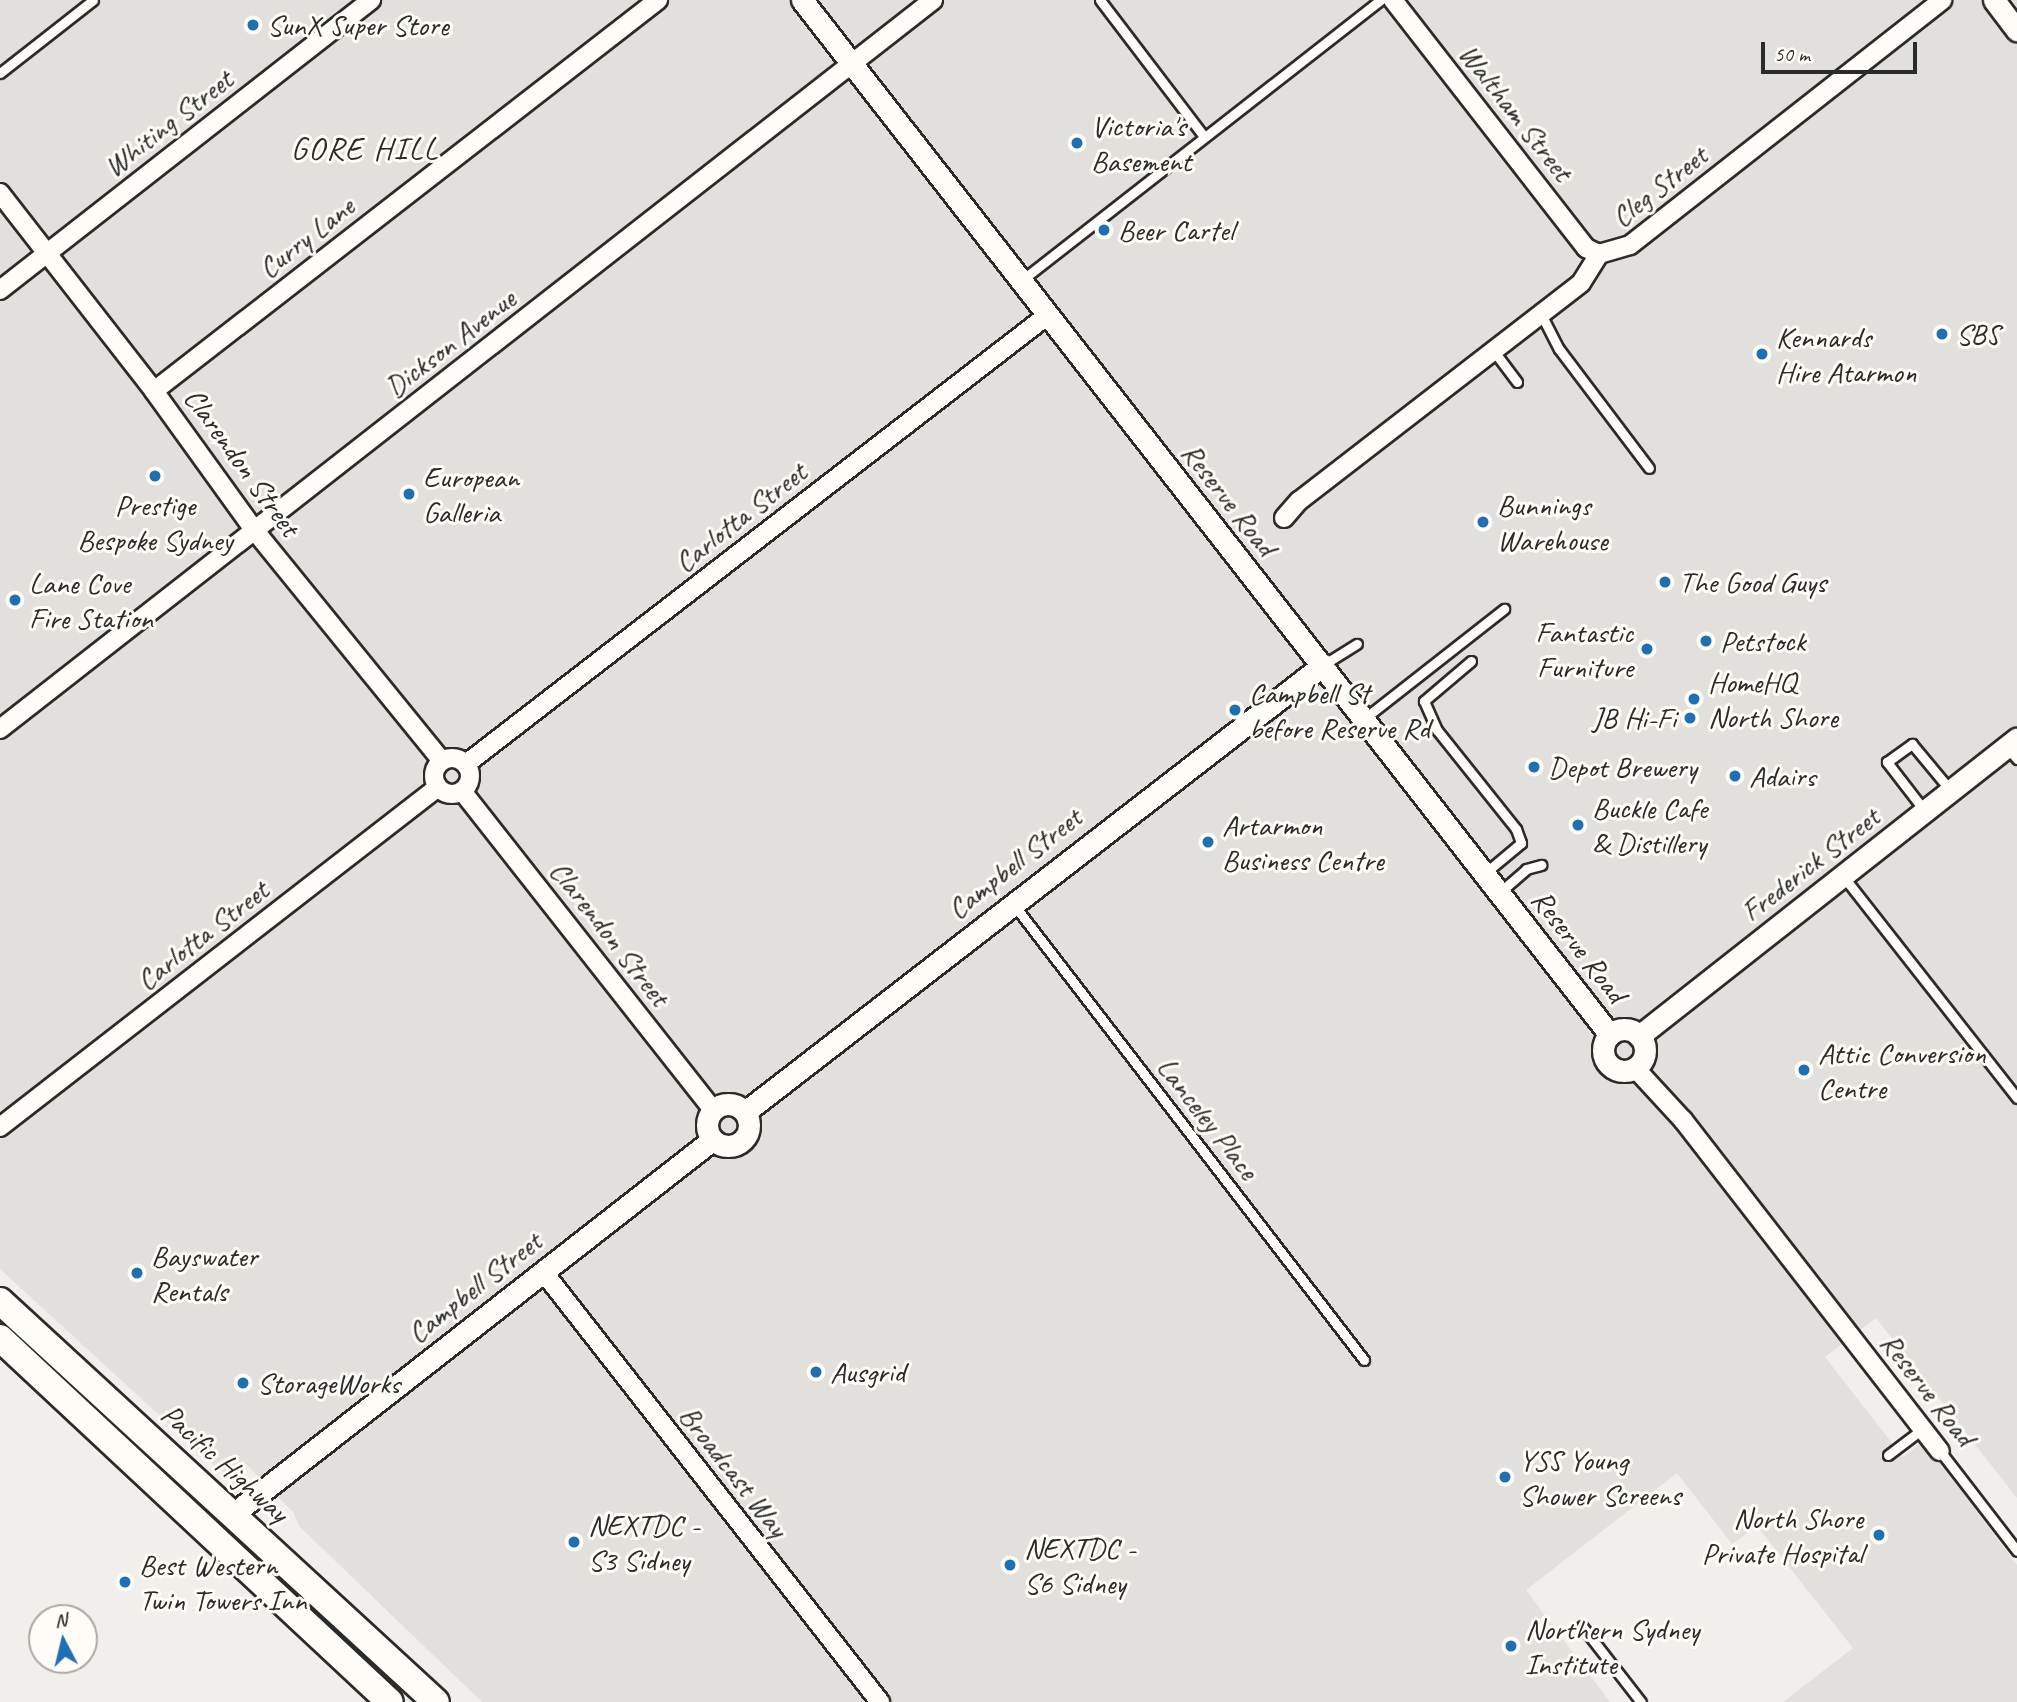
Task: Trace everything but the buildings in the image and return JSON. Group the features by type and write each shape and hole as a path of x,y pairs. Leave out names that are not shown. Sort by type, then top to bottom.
{"main road":[{"name":"Pacific Highway","path":"0,1301 436,1702"},
{"name":"Pacific Highway","path":"0,1338 390,1702"},
{"name":"Campbell Street","path":"208,1534 233,1514"}],"street":[{"name":"Whiting Street","path":"0,290 371,0"},
{"name":"Curry Lane","path":"154,391 658,0"},
{"name":"Reserve Road","path":"802,0 1610,1035"},
{"name":"Dickson Avenue","path":"0,729 933,0"},
{"name":"Waltham Street","path":"1394,0 1587,248 1599,254"},
{"name":"Cleg Street","path":"1284,518 1299,501 1581,283 1599,254 1630,245 1944,0"},
{"path":"1994,0 2017,30"},
{"name":"Clarendon Street","path":"0,192 154,391 256,531 442,761"},
{"name":"Carlotta Street","path":"466,764 1049,314"},
{"name":"Campbell Street","path":"745,1112 1323,665"},
{"name":"Frederick Street","path":"1639,1036 1951,791 2014,749"},
{"path":"454,758 466,764 470,776 462,791 449,794 438,787 434,776 442,761 454,758"},
{"name":"Carlotta Street","path":"0,1127 438,787"},
{"name":"Clarendon Street","path":"462,791 713,1110"},
{"path":"1622,1029 1639,1036 1644,1057 1635,1068 1622,1071 1609,1065 1604,1046 1610,1035 1622,1029"},
{"name":"Reserve Road","path":"1635,1068 1683,1120 1921,1430 1940,1451"},
{"path":"733,1104 745,1112 750,1126 739,1144 724,1147 712,1140 706,1128 713,1110 733,1104"},
{"name":"Campbell Street","path":"233,1514 545,1274 712,1140"},
{"name":"Broadcast Way","path":"545,1274 880,1702"}],"lane":[{"path":"0,72 93,0"},
{"path":"1100,0 1203,135"},
{"path":"1022,280 1203,135 1381,0"},
{"path":"1541,314 1552,339 1649,468"},
{"path":"1493,351 1517,382"},
{"path":"1365,718 1504,609"},
{"path":"1323,665 1357,643"},
{"path":"1471,662 1424,701 1437,730 1516,829 1521,843 1485,873"},
{"path":"1925,811 1887,762 1912,744 1951,791"},
{"path":"1500,891 1526,869 1541,864"},
{"path":"1843,876 2017,1098"},
{"name":"Lanceley Place","path":"1014,905 1364,1360"},
{"path":"1888,1455 1921,1430"},
{"name":"Reserve Road","path":"1940,1451 2017,1551"},
{"path":"1582,1626 1641,1702"}],"shaded area":[{"path":"0,0 2017,0 2017,1498 1876,1318 1825,1357 1903,1457 1924,1441 2017,1565 2017,1702 1783,1702 1853,1648 1757,1526 1732,1544 1677,1473 1526,1590 1610,1702 482,1702 299,1526 293,1512 247,1465 234,1475 219,1470 0,1269"}],"place":[{"name":"SunX Super Store","path":"253,25"},
{"name":"Victoria's Basement","path":"1077,143"},
{"name":"Beer Cartel","path":"1104,230"},
{"name":"SBS","path":"1942,334"},
{"name":"Kennards Hire Atarmon","path":"1762,354"},
{"name":"Prestige Bespoke Sydney","path":"155,476"},
{"name":"European Galleria","path":"409,494"},
{"name":"Bunnings Warehouse","path":"1483,522"},
{"name":"The Good Guys","path":"1665,582"},
{"name":"Lane Cove Fire Station","path":"15,600"},
{"name":"Petstock","path":"1706,641"},
{"name":"Fantastic Furniture","path":"1647,649"},
{"name":"HomeHQ North Shore","path":"1694,699"},
{"name":"Campbell St before Reserve Rd","path":"1235,710"},
{"name":"JB Hi-Fi","path":"1690,718"},
{"name":"Depot Brewery","path":"1534,767"},
{"name":"Adairs","path":"1735,776"},
{"name":"Buckle Cafe & Distillery","path":"1578,825"},
{"name":"Artarmon Business Centre","path":"1208,842"},
{"name":"Attic Conversion Centre","path":"1804,1070"},
{"name":"Bayswater Rentals","path":"137,1273"},
{"name":"Ausgrid","path":"816,1372"},
{"name":"StorageWorks","path":"243,1383"},
{"name":"YSS Young Shower Screens","path":"1505,1477"},
{"name":"North Shore Private Hospital","path":"1879,1535"},
{"name":"NEXTDC - S3 Sidney","path":"574,1542"},
{"name":"NEXTDC - S6 Sidney","path":"1010,1565"},
{"name":"Best Western Twin Towers Inn","path":"125,1582"},
{"name":"Northern Sydney Institute","path":"1511,1646"}],"district":[{"name":"GORE HILL","path":"365,149"}]}
